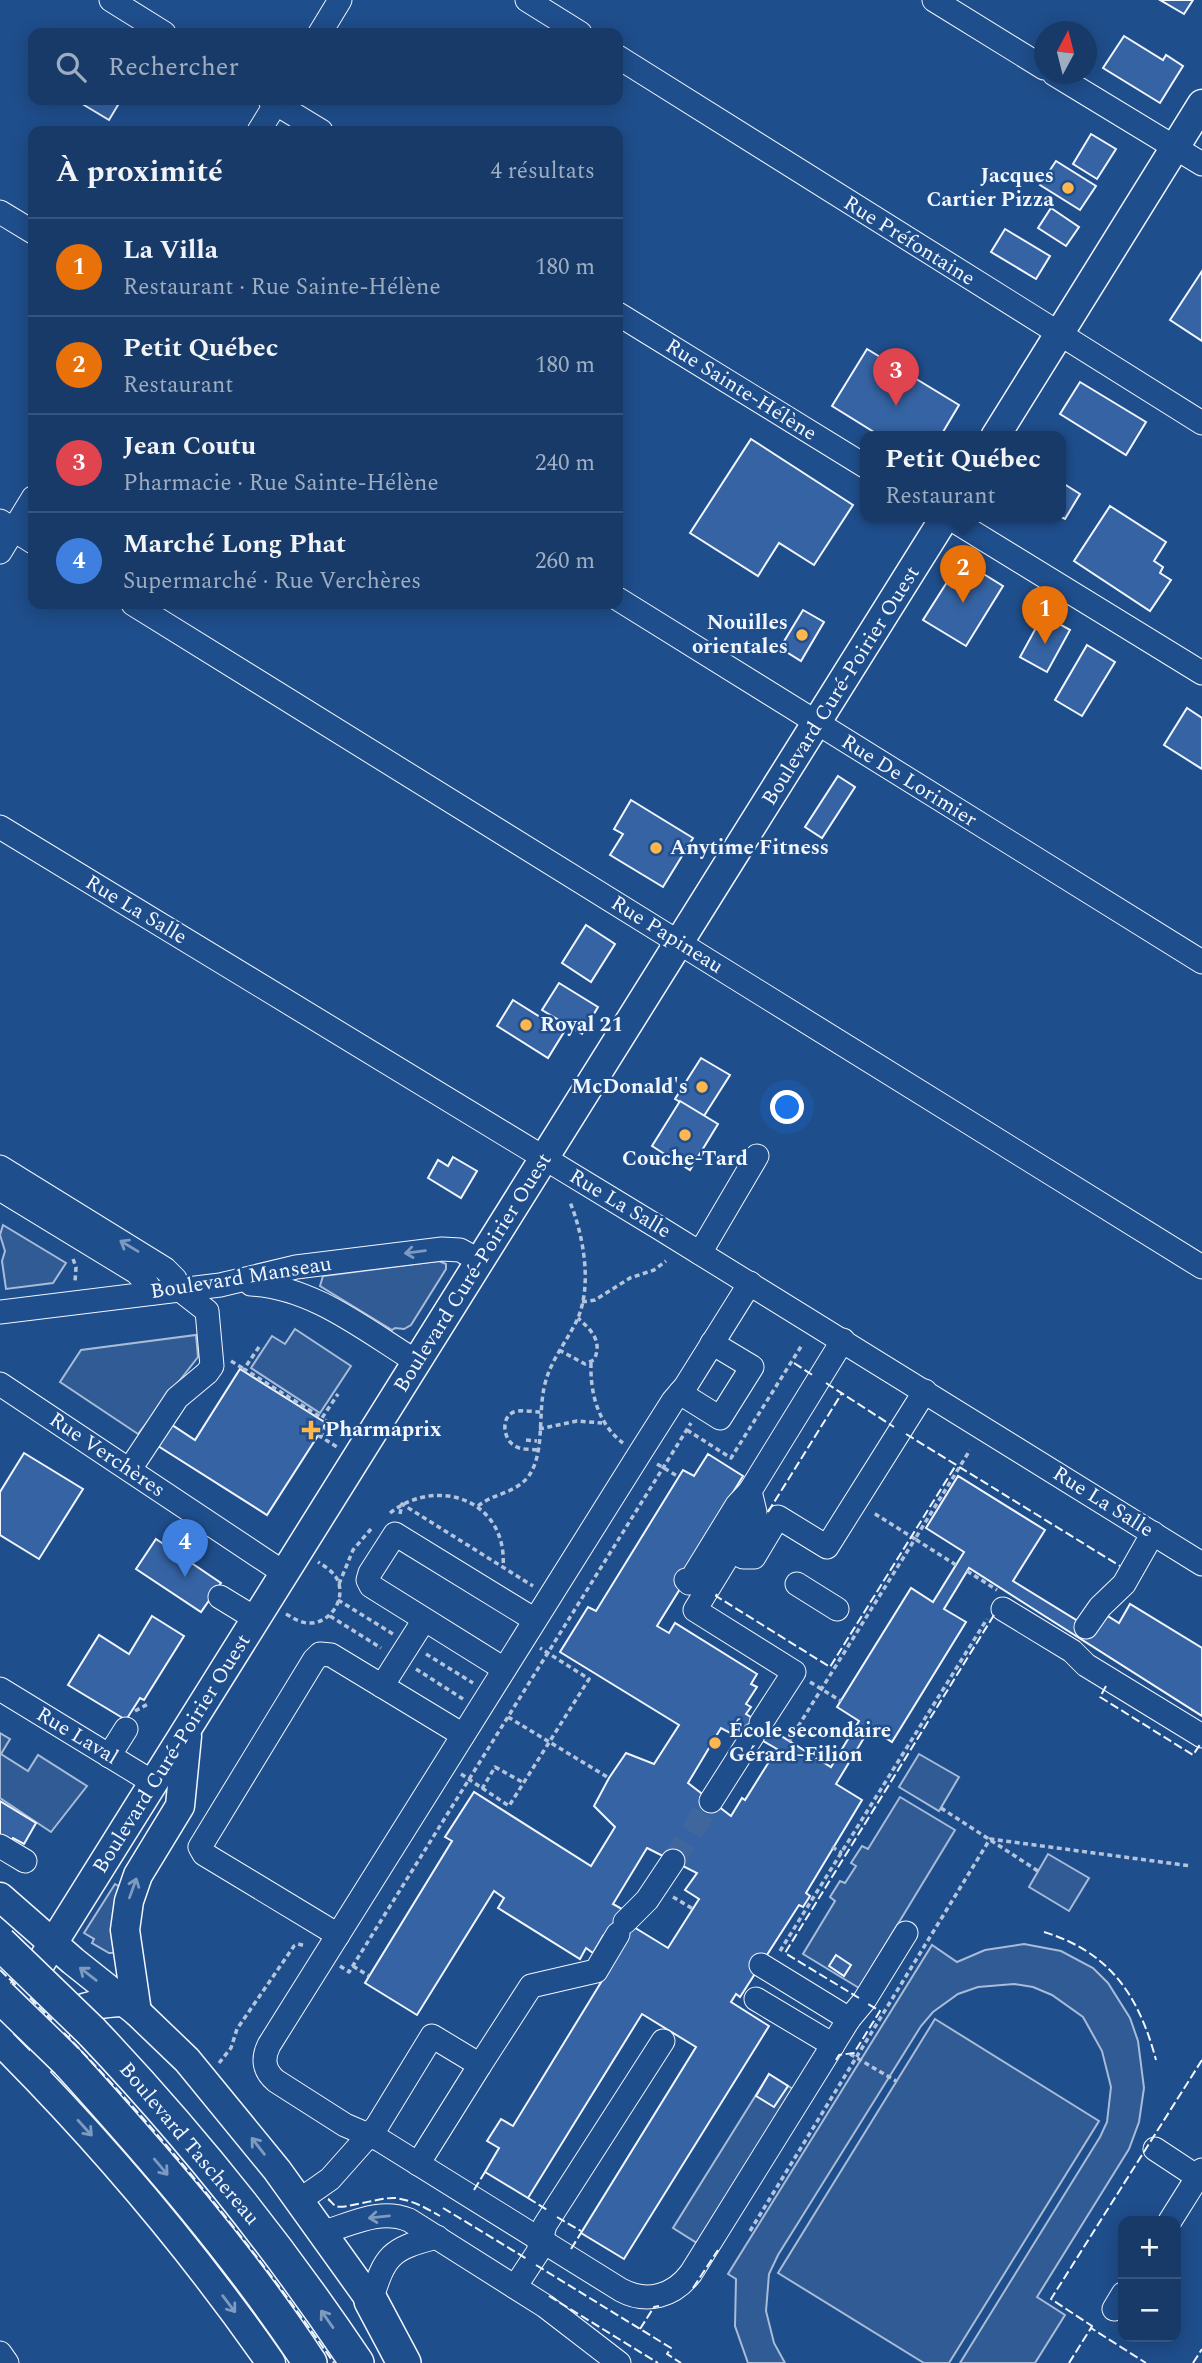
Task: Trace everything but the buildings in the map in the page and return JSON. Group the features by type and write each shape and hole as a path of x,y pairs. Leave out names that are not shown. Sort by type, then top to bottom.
{"highway":[{"name":"Boulevard Taschereau","path":"0,1944 91,2031 189,2140 308,2292 357,2363"},
{"name":"Boulevard Taschereau","path":"0,1996 67,2062 138,2140 209,2226 310,2363"},
{"path":"371,2301 404,2363"}],"main road":[{"path":"999,431 1202,104"},
{"name":"Boulevard Curé-Poirier Ouest","path":"0,2028 944,522"},
{"path":"131,2007 125,1930 129,1900 138,1875 180,1806 187,1729"},
{"path":"3,1900 131,2007 198,2073 300,2200 371,2301"},
{"path":"0,1944 3,1900"},
{"path":"38,2079 47,2046 67,2017 87,2006 131,2007"},
{"path":"0,2041 94,2138 170,2228 271,2363"}],"street":[{"path":"111,0 156,28"},
{"path":"323,28 340,0"},
{"path":"527,0 572,28"},
{"path":"934,0 1034,61"},
{"name":"Rue Préfontaine","path":"623,60 1202,423"},
{"path":"1070,84 1202,164"},
{"path":"262,126 273,105"},
{"path":"281,105 313,126"},
{"path":"0,212 28,229"},
{"name":"Rue Sainte-Hélène","path":"623,317 860,463"},
{"path":"0,552 7,526 28,503"},
{"path":"955,522 1202,673"},
{"path":"7,526 28,539"},
{"name":"Rue De Lorimier","path":"623,602 1202,962"},
{"name":"Rue Papineau","path":"140,609 1202,1267"},
{"name":"Rue La Salle","path":"0,827 843,1340 1202,1564"},
{"path":"700,1253 757,1156"},
{"path":"0,1167 159,1265 171,1274 180,1290 207,1311 212,1366 177,1398 130,1469"},
{"path":"0,1189 136,1272 152,1293"},
{"name":"Boulevard Manseau","path":"0,1312 227,1284 296,1267 442,1249 460,1250 480,1261"},
{"path":"750,1283 269,2045 265,2066 276,2081 345,2125 418,2164 627,2293 648,2297 662,2295 675,2289 691,2273 836,2052 849,2020 864,2001 906,1933"},
{"path":"227,1284 254,1284 299,1294 338,1312 417,1362"},
{"path":"685,1580 690,1583 843,1340"},
{"path":"680,1393 720,1418 752,1367 712,1343"},
{"name":"Rue Verchères","path":"0,1384 285,1573"},
{"path":"732,1550 743,1557 754,1557 778,1517 827,1547 925,1391"},
{"path":"711,1801 794,1672 695,1610 755,1512 750,1491"},
{"path":"1153,1533 1124,1584 1100,1607 1079,1638 1086,1665 1202,1736"},
{"path":"504,1669 369,1583 370,1573 395,1534 535,1620"},
{"path":"797,1584 837,1609"},
{"path":"220,1597 256,1619"},
{"path":"996,1613 1079,1638"},
{"path":"382,1686 424,1619"},
{"path":"338,1935 204,1854 200,1844 317,1656 324,1653 331,1655 463,1735"},
{"name":"Rue Laval","path":"0,1689 154,1783"},
{"path":"109,1756 126,1728"},
{"path":"0,1846 26,1861"},
{"path":"418,2164 531,1986 596,1971 622,1928 648,1900 673,1861"},
{"path":"765,1957 849,2020"},
{"path":"754,2004 836,2052"},
{"path":"300,2200 330,2179 377,2126 432,2036 480,2065"},
{"path":"515,2287 538,2252 545,2225 663,2041"},
{"path":"1154,2150 1201,2176 1173,2216"},
{"path":"324,2232 388,2215 417,2223 545,2306 619,2363"},
{"path":"371,2301 381,2270 389,2258 401,2248 437,2237"},
{"path":"0,2353 7,2363"}],"path":[{"path":"478,1506 514,1489 526,1479 535,1465 548,1370 578,1318 582,1302 584,1255 580,1230 570,1202"},
{"path":"70,1255 75,1263 75,1277"},
{"path":"582,1302 596,1300 630,1278 653,1270 666,1261"},
{"path":"578,1318 597,1340 597,1355 591,1363 596,1402 603,1423 617,1438 631,1447"},
{"path":"687,1430 731,1458 802,1345"},
{"path":"259,1347 244,1369 329,1423 319,1436 337,1447"},
{"path":"559,1350 591,1363"},
{"path":"322,1418 338,1394"},
{"path":"537,1450 512,1444 505,1430 505,1423 513,1412 541,1412"},
{"path":"334,1963 349,1972 354,1966 696,1416"},
{"path":"539,1430 577,1421 603,1423"},
{"path":"526,1440 538,1441"},
{"path":"789,1741 970,1450"},
{"path":"655,1463 679,1477"},
{"path":"856,1502 956,1564"},
{"path":"402,1504 534,1586 530,1594"},
{"path":"286,1614 303,1623 324,1620 330,1616 338,1600 338,1581 318,1562"},
{"path":"338,1600 401,1639"},
{"path":"765,1957 779,1954 996,1613"},
{"path":"330,1616 391,1654"},
{"path":"470,1779 509,1806 589,1679 532,1644"},
{"path":"418,1649 481,1688"},
{"path":"409,1664 471,1704"},
{"path":"822,1689 841,1701"},
{"path":"508,1705 514,1709"},
{"path":"508,1717 608,1779"},
{"path":"498,1720 504,1724"},
{"path":"482,1789 495,1767 524,1783"},
{"path":"941,1808 1038,1871"},
{"path":"990,1839 1191,1866"},
{"path":"750,2231 990,1839"},
{"path":"832,1847 842,1853"},
{"path":"670,1895 693,1909"},
{"path":"215,2066 228,2053 237,2029 275,1971 294,1946 303,1944"},
{"path":"354,1966 369,1976"},
{"path":"836,2052 857,2058 896,2081"},
{"path":"805,2128 811,2132"}],"shaded area":[{"path":"3,1225 66,1263 53,1283 6,1289 2,1261 5,1251 0,1235"},
{"path":"439,1261 446,1264 446,1269 411,1325 404,1329 392,1330 320,1286 323,1276"},
{"path":"295,1329 351,1366 320,1413 251,1368 272,1336 285,1344"},
{"path":"196,1335 198,1357 138,1434 60,1382 81,1350"},
{"path":"0,1733 10,1739 1,1754 28,1771 38,1755 87,1786 51,1832 0,1798"},
{"path":"919,1754 959,1777 939,1811 899,1787"},
{"path":"900,1797 955,1830 859,1988 803,1954 835,1901 830,1897 840,1881 845,1883 856,1866 851,1863 862,1846 868,1849"},
{"path":"1048,1854 1089,1878 1069,1911 1029,1887"},
{"path":"115,1884 122,1888 116,1953 109,1953 92,1943 94,1939 84,1933"},
{"path":"1024,1944 1061,1951 1093,1968 1108,1983 1130,2018 1138,2041 1144,2088 1139,2122 1129,2149 1037,2297 1065,2315 1035,2363 960,2363 1100,2137 1107,2122 1111,2087 1102,2051 1083,2017 1052,1995 1033,1987 1014,1984 978,1987 958,1994 933,2012 921,2026 778,2255 769,2274 766,2311 774,2343 785,2363 748,2363 735,2326 736,2279 728,2274 932,1945 957,1962 985,1950"},
{"path":"935,2019 1099,2121 949,2363 924,2363 778,2273"},
{"path":"769,2074 793,2089 697,2243 673,2228"}],"tunnel":[{"path":"673,1861 711,1801"}],"fence":[{"path":"794,1363 814,1376"},
{"path":"826,1383 894,1427"},
{"path":"768,1512 842,1393"},
{"path":"906,1434 1120,1566"},
{"path":"717,1594 716,1596 830,1667 956,1465"},
{"path":"859,1998 785,1953 994,1615 997,1616"},
{"path":"1106,1686 1100,1697 1193,1755 1201,1743"},
{"path":"1044,1932 1087,1951 1104,1964 1118,1980 1141,2016 1156,2060"},
{"path":"0,1970 17,1986"},
{"path":"30,1998 52,2020"},
{"path":"836,2060 839,2055 854,2053 880,2011 868,2004"},
{"path":"64,2033 206,2192 334,2363"},
{"path":"1091,2328 1092,2326 1051,2299 1202,2060"},
{"path":"474,2190 485,2172"},
{"path":"328,2199 340,2207 395,2198 413,2202 440,2216"},
{"path":"528,2198 549,2211"},
{"path":"443,2208 527,2259"},
{"path":"557,2217 581,2231"},
{"path":"571,2249 581,2233"},
{"path":"693,2288 718,2250"},
{"path":"536,2265 671,2348 667,2354 681,2363"},
{"path":"549,2296 658,2363"},
{"path":"640,2329 654,2307 659,2306"},
{"path":"1069,2363 1091,2328 1146,2363"},
{"path":"1193,2363 1202,2349"}],"place":[{"name":"Jacques Cartier Pizza","path":"1068,188"},
{"name":"Jean Coutu","path":"896,406"},
{"name":"Petit Québec","path":"963,603"},
{"name":"Nouilles orientales","path":"802,635"},
{"name":"La Villa","path":"1045,644"},
{"name":"Anytime Fitness","path":"656,848"},
{"name":"Royal 21","path":"526,1025"},
{"name":"McDonald's","path":"702,1087"},
{"name":"Couche-Tard","path":"685,1135"},
{"name":"Pharmaprix","path":"311,1430"},
{"name":"Marché Long Phat","path":"185,1577"},
{"name":"École secondaire Gérard-Filion","path":"715,1743"}]}
